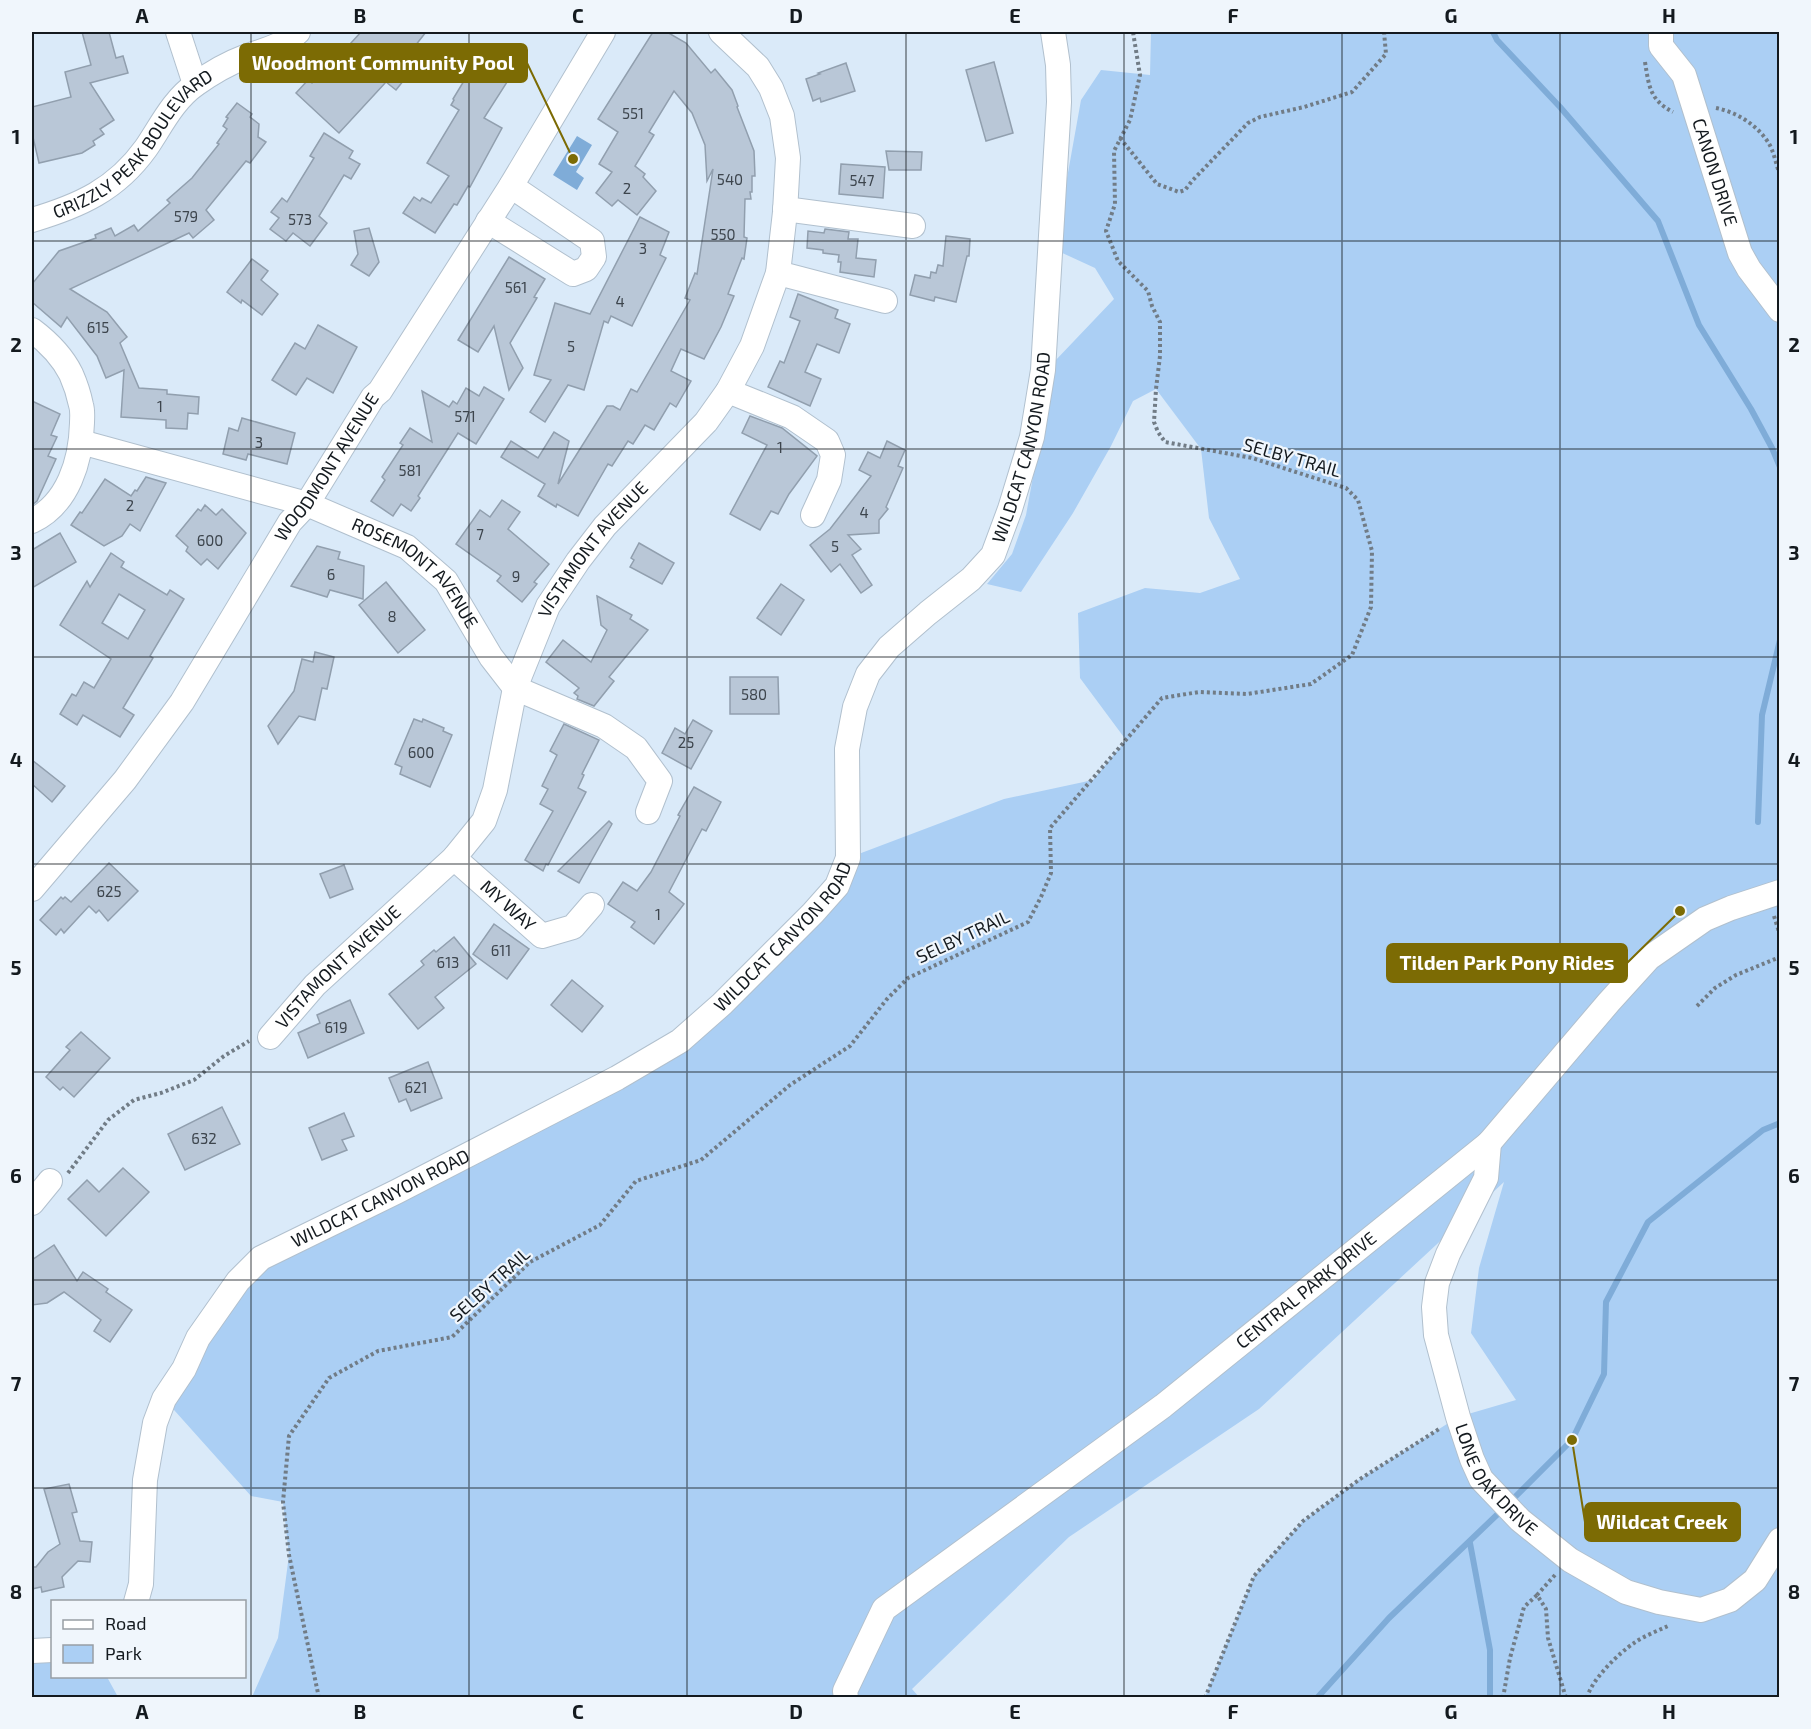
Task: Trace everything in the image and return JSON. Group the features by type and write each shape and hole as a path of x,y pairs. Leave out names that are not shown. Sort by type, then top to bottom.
{"street":[{"path":"178,32 195,84"},
{"name":"GRIZZLY PEAK BOULEVARD","path":"32,220 89,199 116,180 145,149 173,106 195,84 242,58 290,39 298,32"},
{"name":"WOODMONT AVENUE","path":"32,889 125,780 182,702 290,522 307,504 373,397 380,391 511,186 603,32"},
{"name":"VISTAMONT AVENUE","path":"270,1037 315,986 454,858 484,821 495,790 515,688 548,606 605,526 706,422 728,391 752,346 778,273 788,158 782,116 771,88 758,67 721,32"},
{"name":"WILDCAT CANYON ROAD","path":"137,1600 141,1584 145,1480 155,1423 164,1399 184,1369 198,1338 238,1281 261,1258 396,1192 586,1094 680,1041 722,1005 813,913 837,885 848,858 847,748 855,707 868,674 889,647 971,579 993,555 1032,437 1044,370 1059,102 1058,64 1053,32"},
{"name":"CANON DRIVE","path":"1661,32 1661,46 1684,75 1740,253 1779,310"},
{"path":"488,220 573,274 586,269 594,257 592,241 511,186"},
{"path":"785,209 913,226"},
{"path":"778,273 885,301"},
{"path":"32,330 50,343 70,373 82,406 81,442 75,470 60,498 41,517 32,521"},
{"path":"728,391 792,417 827,441 833,455 829,480 813,515"},
{"name":"ROSEMONT AVENUE","path":"81,442 307,504 407,547 446,581 491,657 515,688 604,726 636,748 660,781 648,812"},
{"name":"MY WAY","path":"454,858 542,936 573,927 592,905"},
{"name":"CENTRAL PARK DRIVE","path":"846,1698 845,1691 884,1609 1163,1406 1489,1143 1649,958 1705,919 1779,892"},
{"name":"LONE OAK DRIVE","path":"1489,1143 1486,1178 1437,1283 1434,1306 1436,1335 1458,1417 1481,1479 1520,1520 1570,1560 1626,1592 1701,1610 1730,1600 1755,1580 1779,1540"},
{"path":"32,1203 50,1181"},
{"path":"32,1651 51,1650"}],"path":[{"name":"SELBY TRAIL","path":"319,1698 289,1555 284,1502 289,1436 329,1378 378,1351 452,1337 530,1262 600,1225 636,1181 701,1160 790,1085 850,1046 887,999 908,978 1028,922 1051,873 1050,828 1162,698 1199,692 1247,694 1311,684 1352,655 1371,607 1372,550 1358,500 1346,488 1252,458 1164,442 1154,422 1160,356 1160,322 1148,291 1118,261 1106,231 1115,204 1114,151 1130,120 1140,75 1133,32"},
{"path":"1120,138 1157,184 1179,192 1185,190 1248,123 1260,117 1352,92 1386,54 1384,32"},
{"path":"1776,919 1779,936"},
{"path":"1697,1006 1715,988 1736,975 1779,957"},
{"path":"50,1181 62,1182 108,1120 134,1100 161,1093 194,1080 224,1056 249,1041 270,1037"},
{"path":"1204,1698 1254,1576 1303,1521 1360,1479 1458,1417"},
{"path":"1503,1698 1510,1658 1524,1607 1570,1560"},
{"path":"1537,1595 1546,1609 1548,1638 1566,1698"},
{"path":"1587,1698 1589,1689 1608,1666 1632,1644 1670,1625"}],"green space":[{"path":"1151,32 1779,32 1779,1697 1205,1697 1254,1576 1303,1521 1360,1479 1458,1417 1516,1400 1471,1333 1479,1268 1504,1182 1259,1409 1069,1537 912,1689 919,1697 252,1697 278,1638 289,1555 283,1502 251,1496 166,1401 238,1281 680,1041 848,858 1004,799 1093,780 1126,740 1080,678 1078,613 1145,588 1200,593 1240,579 1209,518 1201,449 1156,389 1133,401 1111,446 1073,513 1021,592 987,584 1012,554 1026,515 1054,362 1114,299 1095,268 1058,251 1059,223 1081,100 1101,70 1150,75"},
{"path":"51,1650 51,1678 108,1678 118,1697 32,1697 32,1651"}],"shaded area":[{"path":"577,136 592,145 576,172 584,178 577,190 553,175"}],"building":[{"path":"82,32 109,32 116,58 123,56 128,73 90,83 114,120 100,129 104,134 93,141 95,145 82,153 39,163 32,133 32,107 71,97 65,72 91,65"},
{"path":"361,32 426,32 408,55 419,64 410,76 408,75 396,90 386,82 339,133 296,93 308,80 312,83 320,77"},
{"path":"653,32 667,32 686,43 711,73 715,69 732,90 754,151 755,176 752,176 751,199 745,199 744,237 747,238 744,259 742,258 728,294 734,296 704,359 681,349 671,371 691,381 676,407 670,403 654,430 645,425 633,444 628,441 612,466 608,464 578,516 538,496 545,484 501,457 511,441 538,458 554,432 569,441 558,484 607,406 620,410 631,389 637,392 690,300 685,298 695,273 697,274 713,169 707,181 705,145 692,113 674,91 649,132 654,135 635,166 645,174 643,177 656,191 637,215 618,200 612,206 596,193 612,172 599,164 618,132 598,119"},
{"path":"496,55 516,68 484,118 502,128 470,187 468,186 457,205 454,204 435,233 403,213 414,197 431,203 449,176 427,163 459,110 451,105 473,66 486,72"},
{"path":"994,62 1013,133 986,141 966,70"},
{"path":"846,63 855,91 821,102 820,98 813,101 806,79"},
{"path":"237,103 252,114 250,117 259,124 258,137 266,142 250,163 246,161 206,210 214,220 193,238 189,233 70,289 107,312 127,337 120,343 139,388 167,390 167,394 199,397 198,414 188,413 187,429 166,428 166,420 121,417 124,370 106,378 97,356 67,317 61,327 32,302 32,284 59,251 96,238 95,235 111,228 115,236 134,225 138,231 170,203 167,200 192,178 219,144 217,143 227,129 223,126 228,118 226,117"},
{"path":"324,133 353,151 349,158 360,164 351,179 344,175 319,216 327,223 310,246 293,233 286,241 270,229 279,218 271,212 282,198 287,202 314,158 310,156"},
{"path":"886,151 922,152 921,170 889,170"},
{"path":"841,164 885,167 883,198 839,194"},
{"path":"640,217 669,232 660,255 666,258 632,326 611,316 608,323 604,321 584,390 568,385 545,422 530,412 551,380 534,375 555,303 590,314"},
{"path":"369,228 379,262 369,276 351,265 358,254 354,231"},
{"path":"825,229 849,232 848,239 858,239 856,258 876,260 874,277 840,272 839,255 807,248 808,231 824,233"},
{"path":"946,236 970,239 969,256 967,256 956,302 935,297 934,301 910,295 915,275 930,278 931,272 936,273 938,265 943,266"},
{"path":"509,257 545,279 534,297 537,298 510,343 523,368 509,390 494,326 478,352 458,340"},
{"path":"252,259 268,271 261,280 278,294 262,315 227,292"},
{"path":"798,294 838,310 835,318 850,324 839,353 817,344 805,372 821,379 810,406 768,387 780,361 784,363 800,321 790,317"},
{"path":"318,325 357,347 333,393 307,378 296,395 272,380 295,343 305,349"},
{"path":"484,387 504,399 476,444 458,433 411,511 401,504 393,516 371,501 385,480 382,477 403,445 400,443 410,428 432,442 422,391 449,407 453,401 457,404 466,388 479,396"},
{"path":"32,401 60,414 51,435 57,437 48,456 56,459 37,501 32,505"},
{"path":"750,416 782,428 817,456 789,494 778,514 771,511 760,530 730,514 767,445 742,433"},
{"path":"242,418 295,433 287,464 248,454 246,460 223,454 229,428 238,431"},
{"path":"887,441 905,450 898,466 903,468 886,507 888,509 879,520 879,533 848,535 861,549 852,555 872,585 861,593 840,564 831,572 810,545 830,529 871,476 859,470 868,452 880,458"},
{"path":"146,477 166,483 140,531 130,524 122,536 104,546 71,525 105,479 131,496"},
{"path":"502,500 520,512 508,529 549,564 534,582 537,584 522,602 497,581 501,576 456,544 480,510 490,517"},
{"path":"205,505 216,515 222,509 246,533 218,569 207,559 201,565 186,551 188,547 176,536 198,509 201,511"},
{"path":"60,533 76,562 32,588 32,550"},
{"path":"639,543 674,563 662,584 630,567 634,560 631,558"},
{"path":"317,546 340,552 338,559 364,566 363,599 330,590 327,597 291,586"},
{"path":"111,553 124,562 121,567 167,595 170,590 184,599 150,656 153,658 123,708 134,715 120,737 83,715 77,725 60,714 72,694 76,696 84,682 94,688 111,659 60,625 87,581 90,587","holes":["119,594 145,610 128,639 102,623"]},
{"path":"386,582 425,630 398,653 359,605"},
{"path":"781,584 804,600 781,635 757,618"},
{"path":"597,596 632,615 630,619 648,630 609,677 614,681 594,706 577,699 578,696 574,693 579,688 546,662 563,640 591,662 607,630 601,625"},
{"path":"315,652 334,657 327,689 322,688 315,720 299,716 278,744 268,726 294,691 302,659 313,662"},
{"path":"730,677 778,677 779,714 730,714"},
{"path":"414,719 422,722 423,719 444,728 443,731 452,735 430,787 400,774 402,767 395,764"},
{"path":"693,720 712,731 691,769 662,753 675,728 685,734"},
{"path":"564,724 599,740 582,774 584,775 578,788 586,792 543,871 525,860 553,811 540,804 548,789 542,786 557,755 550,751"},
{"path":"32,760 65,786 52,802 32,784"},
{"path":"694,787 721,802 706,831 702,829 669,892 684,904 654,944 631,927 635,922 608,904 623,882 637,891 651,872"},
{"path":"609,821 612,824 579,883 558,871"},
{"path":"109,863 138,891 108,921 99,910 96,913 89,906 64,933 61,929 56,935 40,920 61,897 71,902"},
{"path":"344,865 353,889 330,898 320,874"},
{"path":"494,924 529,949 507,979 473,954"},
{"path":"454,937 476,964 435,997 444,1008 418,1029 389,994 424,965 421,961"},
{"path":"572,980 603,1006 582,1032 551,1005"},
{"path":"350,1000 364,1033 308,1058 298,1033 320,1023 317,1015"},
{"path":"81,1032 110,1058 74,1097 63,1087 60,1090 46,1077 70,1050 66,1047"},
{"path":"428,1062 442,1098 411,1111 406,1099 399,1102 389,1078"},
{"path":"222,1107 240,1144 185,1170 168,1134"},
{"path":"344,1113 354,1136 342,1140 347,1150 322,1160 309,1128"},
{"path":"123,1168 149,1192 106,1236 68,1199 87,1180 99,1192"},
{"path":"54,1245 77,1281 83,1272 108,1289 106,1292 132,1310 110,1342 94,1331 101,1320 64,1292 47,1303 32,1305 32,1260"},
{"path":"69,1484 77,1512 72,1513 80,1541 92,1542 90,1562 78,1561 62,1577 64,1587 42,1592 41,1587 32,1589 32,1567 36,1567 48,1552 60,1544 44,1489"}],"waterway":[{"path":"1493,32 1497,40 1560,107 1658,221 1699,325 1751,409 1780,467"},
{"path":"1758,822 1762,715 1780,640"},
{"path":"1509,1503 1572,1440 1604,1374 1606,1302 1648,1222 1763,1130 1780,1123"},
{"path":"1317,1698 1389,1618 1502,1510"},
{"path":"1470,1543 1490,1650 1490,1698"}],"place":[{"name":"Woodmont Community Pool","path":"573,159"},
{"name":"Tilden Park Pony Rides","path":"1680,911"},
{"name":"Wildcat Creek","path":"1572,1440"}]}
